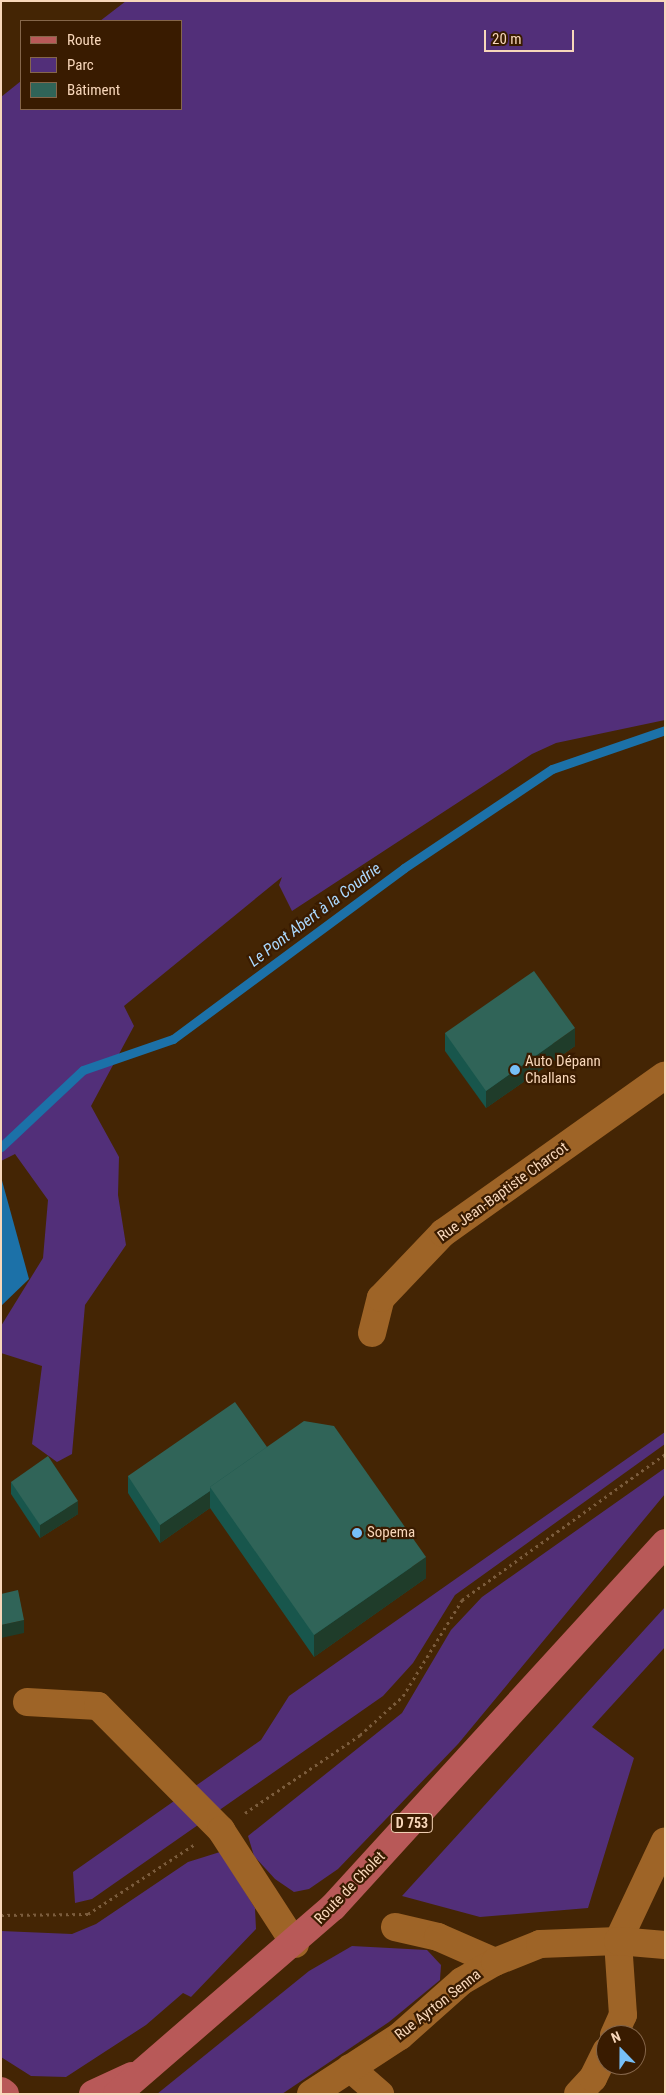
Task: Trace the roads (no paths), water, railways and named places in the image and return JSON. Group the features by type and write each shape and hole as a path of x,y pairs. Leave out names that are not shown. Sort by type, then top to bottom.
{"main road":[{"name":"Route de Cholet","path":"93,2094 125,2085 295,1944 421,1815 665,1543"},
{"path":"1,2091 5,2094"}],"street":[{"name":"Rue Jean-Baptiste Charcot","path":"372,1333 381,1298 443,1233 665,1075"},
{"path":"27,1702 98,1706 221,1830 295,1944"},
{"path":"618,2025 623,2015 618,1941 665,1841"},
{"path":"395,1927 438,1937 495,1962"},
{"name":"Rue Ayrton Senna","path":"311,2094 400,2036 462,1981 495,1962 540,1944 618,1941 665,1945"},
{"path":"350,2068 380,2094"},
{"path":"578,2094 593,2078 596,2072"}],"water":[{"path":"1,1177 29,1279 1,1306"}],"waterway":[{"name":"Le Pont Abert à la Coudrie","path":"1,1147 83,1070 173,1039 404,868 552,769 665,730"}],"place":[{"name":"Auto Dépann Challans","path":"515,1070"},
{"name":"Sopema","path":"357,1533"}]}
